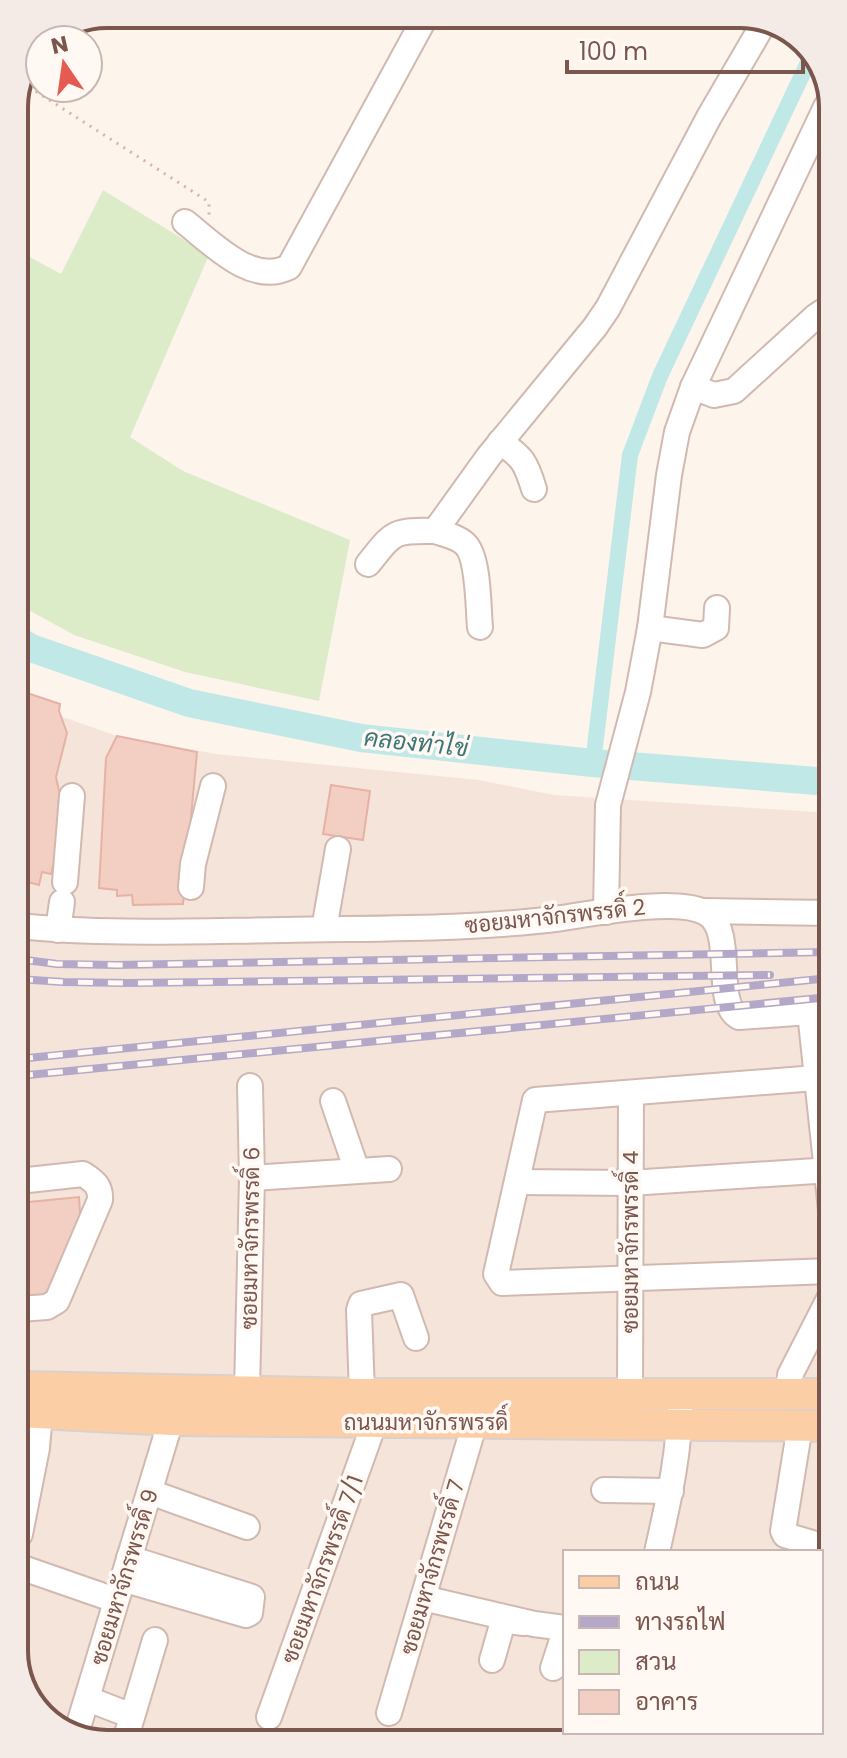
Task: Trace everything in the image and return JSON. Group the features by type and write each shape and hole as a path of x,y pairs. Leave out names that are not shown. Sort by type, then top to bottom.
{"main road":[{"name":"ถนนมหาจักรพรรดิ์","path":"28,1387 362,1394 819,1394"},
{"name":"ถนนมหาจักรพรรดิ์","path":"30,1412 171,1420 819,1426"}],"street":[{"path":"185,222 255,272 271,273 289,267 419,28"},
{"path":"435,531 500,442 608,308 709,117 759,31"},
{"path":"606,912 608,805 638,692 650,628 677,432 693,387 819,122"},
{"path":"693,387 714,395 734,391 819,314"},
{"path":"500,442 527,464 534,489"},
{"path":"368,564 393,534 401,531 435,531 462,541 473,558 480,627"},
{"path":"650,628 703,635 716,628 717,608"},
{"path":"190,931 193,864 213,786"},
{"path":"58,930 72,796"},
{"path":"324,929 338,849"},
{"name":"ซอยมหาจักรพรรดิ์ 2","path":"28,927 190,931 488,925 669,905 704,911 819,913"},
{"path":"704,911 715,920 723,953 729,1007 734,1016 819,1011"},
{"path":"819,1028 816,1078 819,1101"},
{"path":"816,1078 535,1100 496,1274 499,1281 819,1271"},
{"name":"ซอยมหาจักรพรรดิ์ 6","path":"247,1390 252,1178 250,1086"},
{"name":"ซอยมหาจักรพรรดิ์ 4","path":"630,1392 631,1093"},
{"path":"333,1101 357,1171"},
{"path":"252,1178 389,1169"},
{"path":"518,1182 630,1183 819,1172"},
{"path":"28,1180 83,1174 98,1186 100,1193 100,1200 57,1301 47,1307 28,1308"},
{"path":"362,1394 361,1304 401,1295 416,1338"},
{"path":"788,1394 790,1375 819,1318"},
{"path":"657,1550 671,1491 681,1424 680,1393"},
{"path":"28,1494 37,1448 30,1412"},
{"name":"ซอยมหาจักรพรรดิ์ 9","path":"79,1725 171,1420"},
{"name":"ซอยมหาจักรพรรดิ์ 7/1","path":"269,1717 375,1421"},
{"name":"ซอยมหาจักรพรรดิ์ 7","path":"389,1713 475,1422"},
{"path":"800,1426 783,1531 785,1535 819,1545"},
{"path":"604,1490 671,1491"},
{"path":"150,1492 247,1527"},
{"path":"28,1568 122,1579"},
{"path":"423,1598 534,1624"},
{"path":"492,1660 502,1625 507,1621 563,1629"},
{"path":"553,1668 563,1636"},
{"path":"128,1730 155,1640"},
{"path":"88,1699 132,1716"}],"path":[{"path":"56,104 209,202 209,241"}],"shaded area":[{"path":"28,705 117,736 216,754 479,780 554,795 819,812 819,1550 563,1550 563,1730 102,1730 72,1722 55,1710 39,1690 28,1651"}],"green space":[{"path":"103,190 209,255 130,437 183,471 350,540 319,701 185,672 74,635 28,610 28,256 61,274"}],"building":[{"path":"28,693 60,704 59,711 67,733 56,777 60,795 58,804 67,807 51,874 42,872 39,885 28,882"},
{"path":"117,736 197,752 183,904 133,905 132,895 117,896 117,890 99,888 106,758"},
{"path":"331,785 370,791 363,840 323,834"},
{"path":"79,1197 81,1229 53,1295 28,1296 28,1202"}],"waterway":[{"path":"593,763 630,455 660,376 807,65"},
{"name":"คลองท่าไข่","path":"28,646 189,703 361,738 593,763 819,781"}],"railway":[{"path":"28,960 116,965 819,952"},
{"path":"28,980 128,983 770,975"},
{"path":"28,1058 819,979"},
{"path":"28,1075 819,998"}]}
